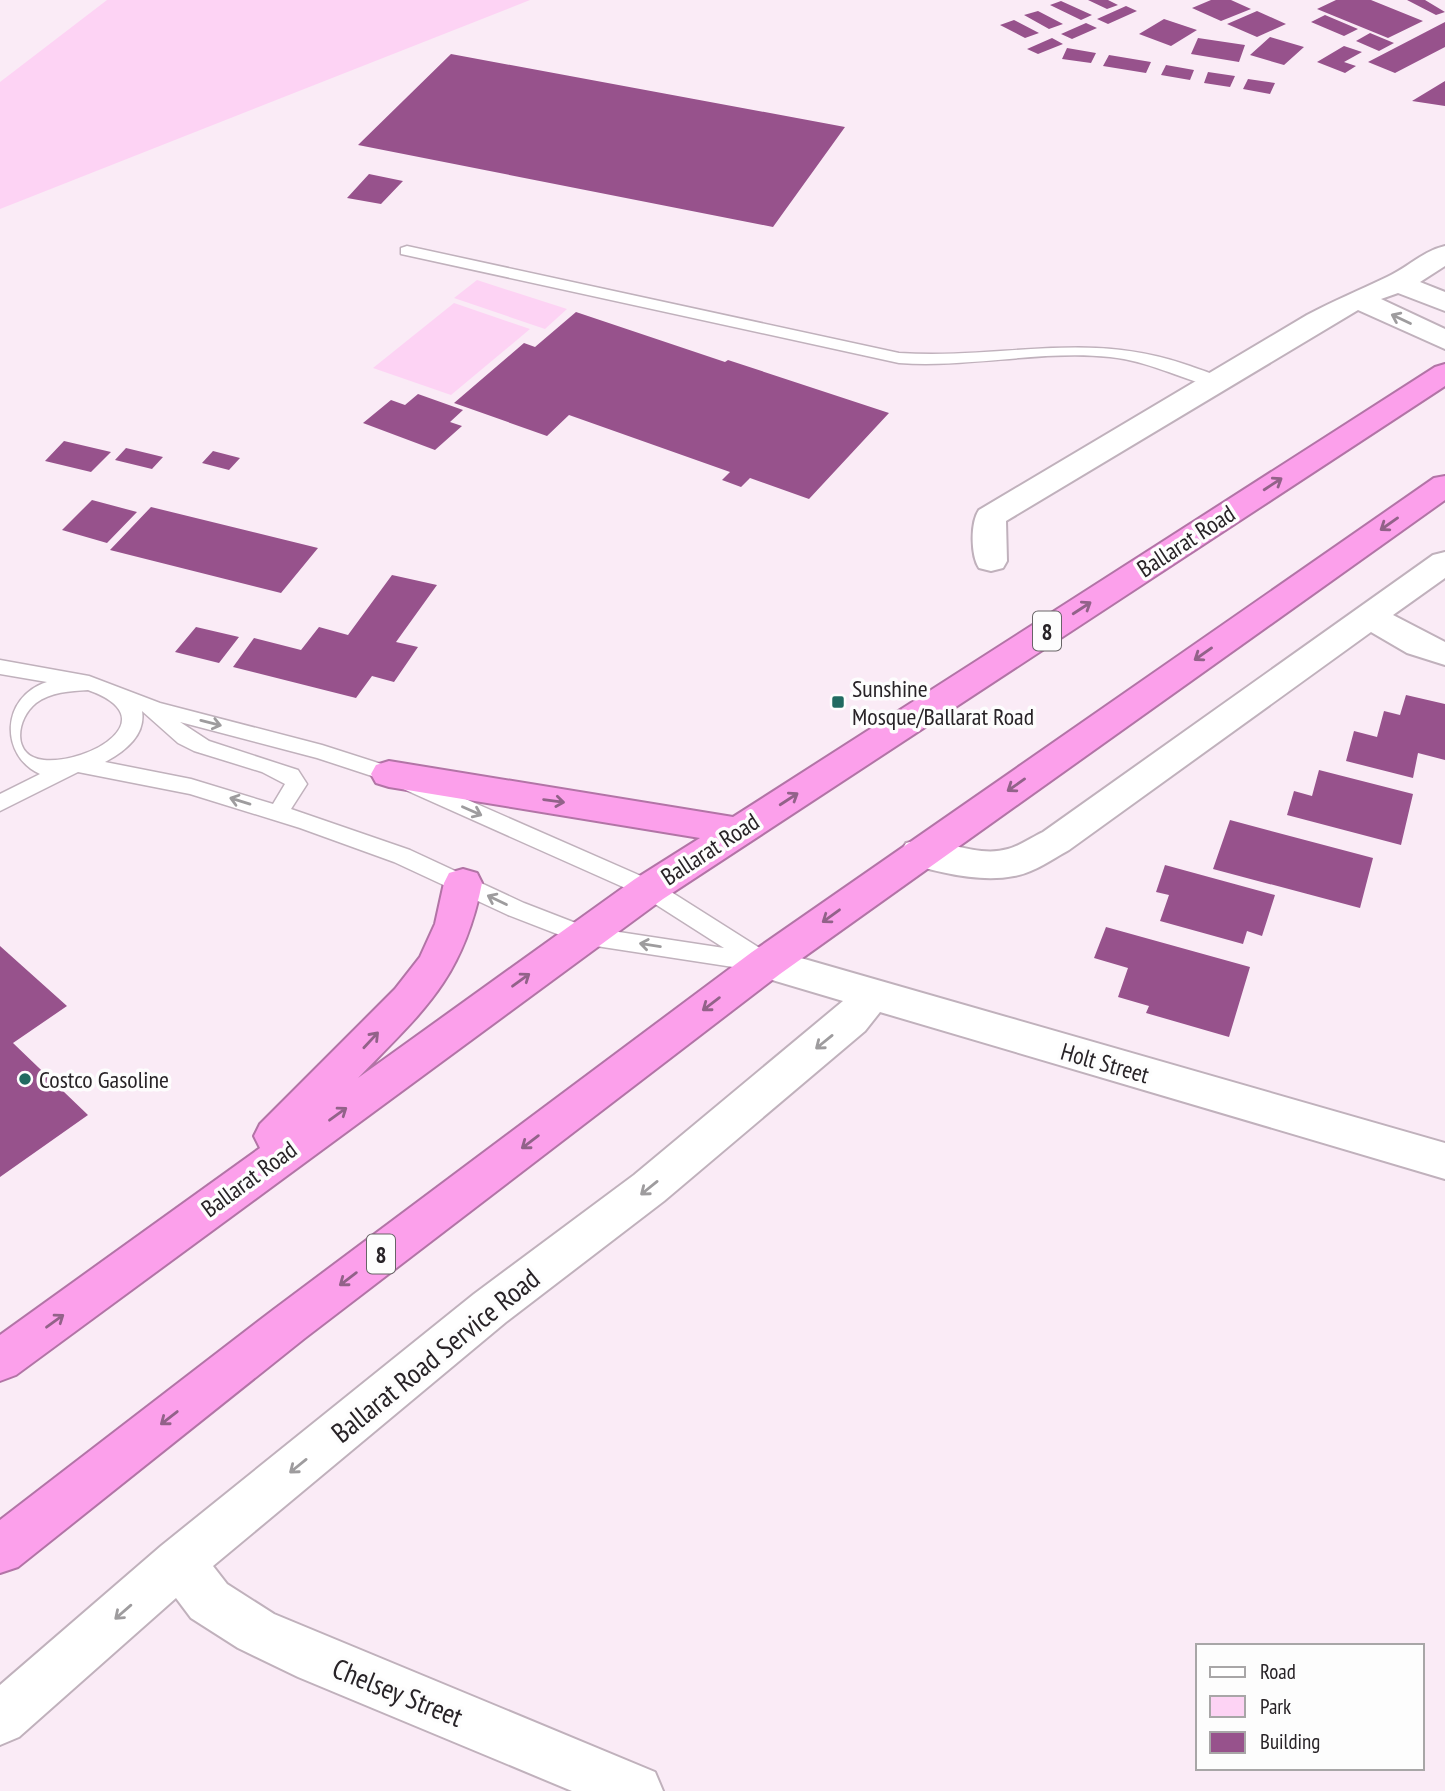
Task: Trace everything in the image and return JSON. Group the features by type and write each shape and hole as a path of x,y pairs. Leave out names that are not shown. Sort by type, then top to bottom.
{"highway":[{"name":"Ballarat Road","path":"0,1361 583,934 1445,373"},
{"name":"8","path":"0,1550 289,1324 765,963 1445,485"},
{"path":"389,774 739,831"},
{"path":"184,1227 409,1000 437,964 454,924 463,883"}],"street":[{"path":"990,561 990,517 1357,299 1398,283 1445,254"},
{"path":"1398,283 1445,302"},
{"path":"1357,299 1445,340"},
{"path":"919,853 968,863 1013,863 1056,841 1445,562"},
{"path":"1369,616 1419,645 1445,654"},
{"name":"Holt Street","path":"765,963 1445,1161"},
{"name":"Ballarat Road Service Road","path":"0,1719 180,1563 490,1308 649,1188 851,1020 871,994"},
{"name":"Chelsey Street","path":"180,1563 209,1601 256,1631 316,1659 636,1791"}],"lane":[{"path":"407,251 899,358 945,362 1111,352 1174,365 1214,382"},
{"path":"0,667 108,687 153,708 322,752 389,774 649,889 765,963"},
{"path":"89,683 48,689 29,698 16,711 3,735 11,751 22,761 39,767 77,766 191,787 278,813 402,856 516,909 583,934 765,963"},
{"path":"0,803 117,747 129,734 133,719 131,706 122,695"},
{"path":"153,708 173,731 201,749 290,775 296,784 278,813"}],"green space":[{"path":"107,0 530,0 0,209 0,82"},
{"path":"477,280 567,309 545,329 454,298"},
{"path":"454,303 530,329 451,395 373,368"}],"building":[{"path":"1088,0 1108,0 1118,5 1107,9"},
{"path":"1211,0 1231,0 1251,9 1221,21 1192,8"},
{"path":"1336,0 1371,0 1423,21 1388,38 1317,9"},
{"path":"1407,0 1425,0 1445,12 1436,15"},
{"path":"1061,1 1092,15 1081,20 1050,5"},
{"path":"1126,6 1137,11 1108,24 1097,19"},
{"path":"1038,11 1063,24 1049,29 1024,15"},
{"path":"1257,11 1286,24 1257,37 1227,24"},
{"path":"1325,15 1358,29 1344,36 1311,22"},
{"path":"1164,19 1197,30 1171,46 1139,34"},
{"path":"1014,20 1039,33 1025,38 1000,25"},
{"path":"1445,22 1445,47 1395,73 1368,62"},
{"path":"1086,23 1097,28 1072,39 1061,34"},
{"path":"1370,33 1394,43 1379,51 1356,41"},
{"path":"1270,37 1304,47 1284,65 1250,55"},
{"path":"1052,38 1063,44 1038,54 1027,49"},
{"path":"1198,38 1245,45 1239,62 1191,54"},
{"path":"1344,46 1362,52 1344,62 1356,66 1345,73 1317,62"},
{"path":"1067,48 1096,53 1091,63 1062,59"},
{"path":"451,54 845,127 773,227 358,145"},
{"path":"1109,55 1151,62 1146,73 1103,66"},
{"path":"1166,65 1194,70 1190,80 1161,75"},
{"path":"1208,72 1235,76 1230,87 1204,83"},
{"path":"1248,79 1275,83 1270,94 1243,89"},
{"path":"1445,81 1445,106 1412,101"},
{"path":"369,174 403,181 381,204 347,198"},
{"path":"576,312 889,413 809,499 750,478 741,487 722,480 730,472 569,415 547,436 454,403 524,343 535,347"},
{"path":"418,394 463,410 450,422 462,426 435,450 363,423 391,400 405,405"},
{"path":"64,441 111,452 91,472 45,461"},
{"path":"126,448 163,457 152,469 115,460"},
{"path":"213,451 240,458 229,470 202,463"},
{"path":"92,500 137,512 107,543 62,530"},
{"path":"151,507 318,548 281,593 110,550"},
{"path":"392,575 437,585 396,642 418,647 394,682 372,676 356,698 233,667 254,638 301,650 319,627 348,635"},
{"path":"196,627 239,637 219,663 175,652"},
{"path":"1406,695 1445,704 1445,760 1418,753 1413,778 1346,761 1354,731 1377,737 1384,711 1400,715"},
{"path":"1319,770 1413,794 1401,845 1287,815 1294,791 1312,796"},
{"path":"1230,820 1373,858 1360,908 1213,869"},
{"path":"1165,865 1275,895 1262,936 1247,931 1243,944 1160,921 1169,895 1156,892"},
{"path":"1106,927 1250,967 1229,1037 1146,1013 1149,1006 1118,997 1128,968 1094,958"},
{"name":"Costco Gasoline","path":"0,946 67,1006 13,1043 88,1115 0,1177"}],"place":[{"name":"Sunshine Mosque/Ballarat Road","path":"838,702"},
{"name":"Costco Gasoline","path":"25,1079"}]}
